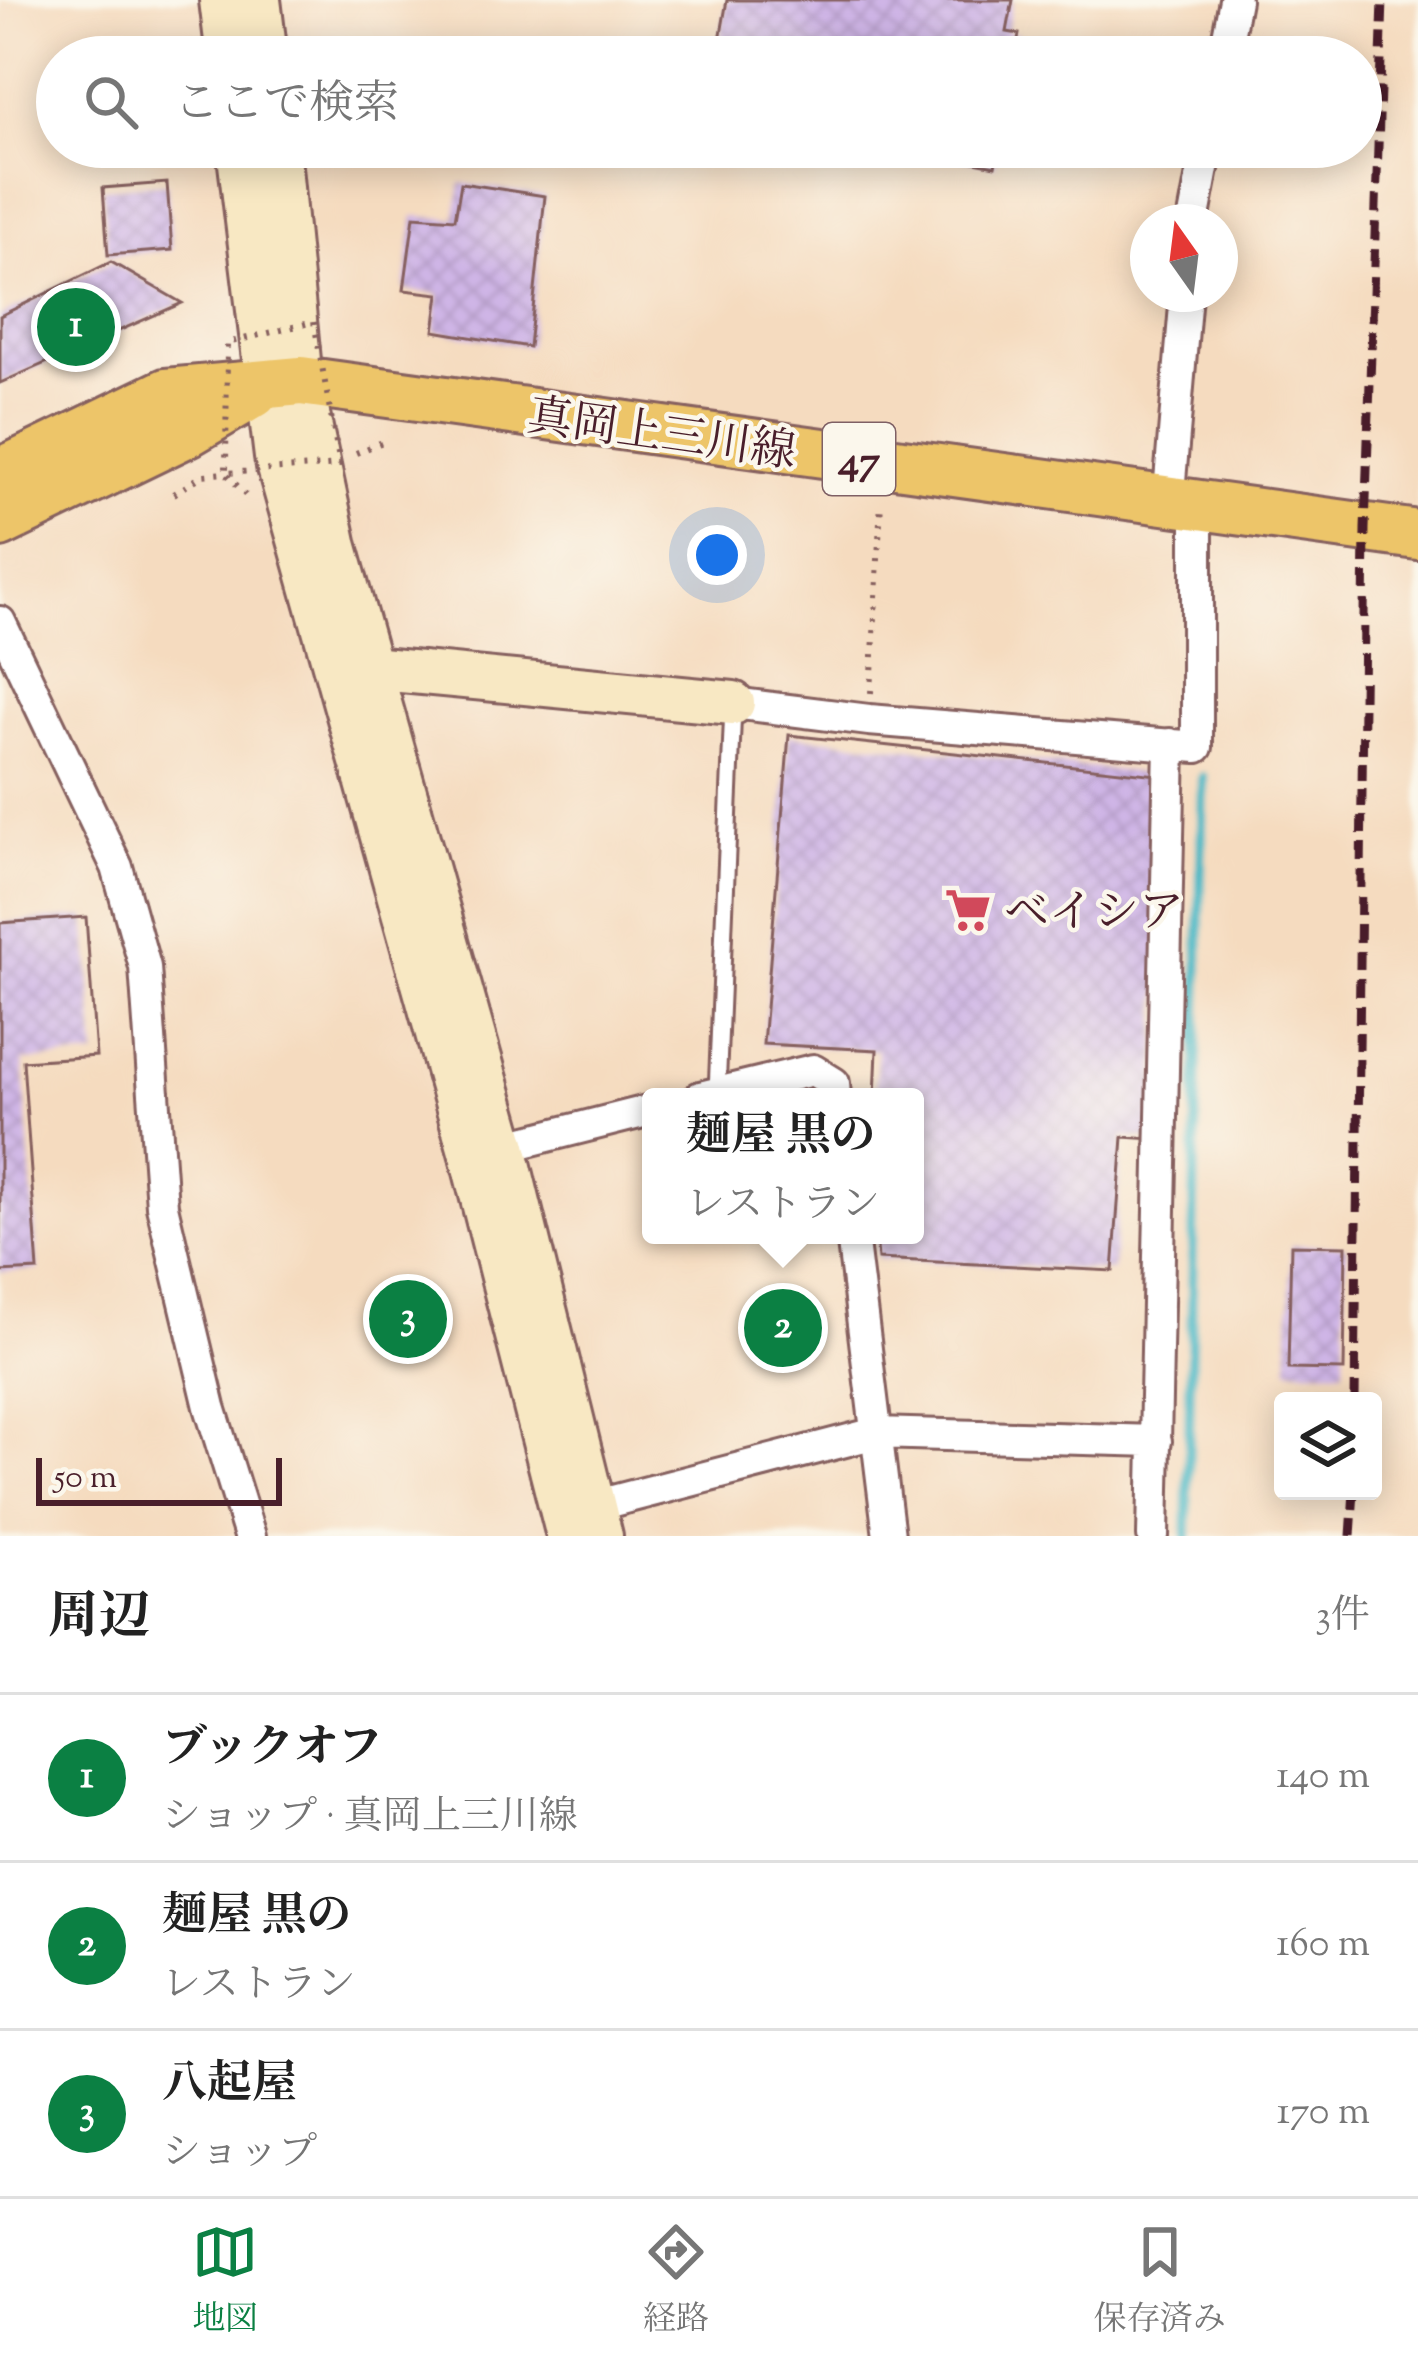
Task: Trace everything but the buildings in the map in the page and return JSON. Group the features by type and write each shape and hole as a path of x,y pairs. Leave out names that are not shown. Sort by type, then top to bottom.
{"main road":[{"name":"真岡上三川線","path":"0,473 166,393 282,384 1418,535"},
{"path":"0,523 282,384"}],"street":[{"path":"221,0 225,36"},
{"path":"259,0 263,36"},
{"path":"1228,36 1235,0"},
{"path":"242,168 282,384 300,551 488,1151"},
{"path":"278,168 282,384 370,668 582,1523 875,1433 1156,1441"},
{"path":"1196,204 1203,168"},
{"path":"370,668 869,720 1196,747 1182,506 1186,312"},
{"path":"0,622 117,867 139,947 162,1206 210,1407 250,1536"},
{"path":"1153,1536 1170,744"},
{"path":"737,1088 813,1070 834,1088"},
{"path":"488,1151 642,1112"},
{"path":"853,1244 889,1536"}],"lane":[{"path":"708,1088 734,703"}],"path":[{"path":"174,494 203,475 340,465 314,322 209,349"},
{"path":"229,323 226,473 253,503"},
{"path":"869,720 883,463"}],"waterway":[{"path":"1187,1536 1203,777"}],"railway":[{"path":"1382,36 1383,0"},
{"path":"1355,1392 1365,529 1377,168"},
{"path":"1351,1536 1353,1500"}],"place":[{"name":"ブックオフ","path":"76,327"},
{"name":"ベイシア","path":"968,910"},
{"name":"八起屋","path":"408,1319"},
{"name":"麺屋 黒の","path":"783,1328"}]}
